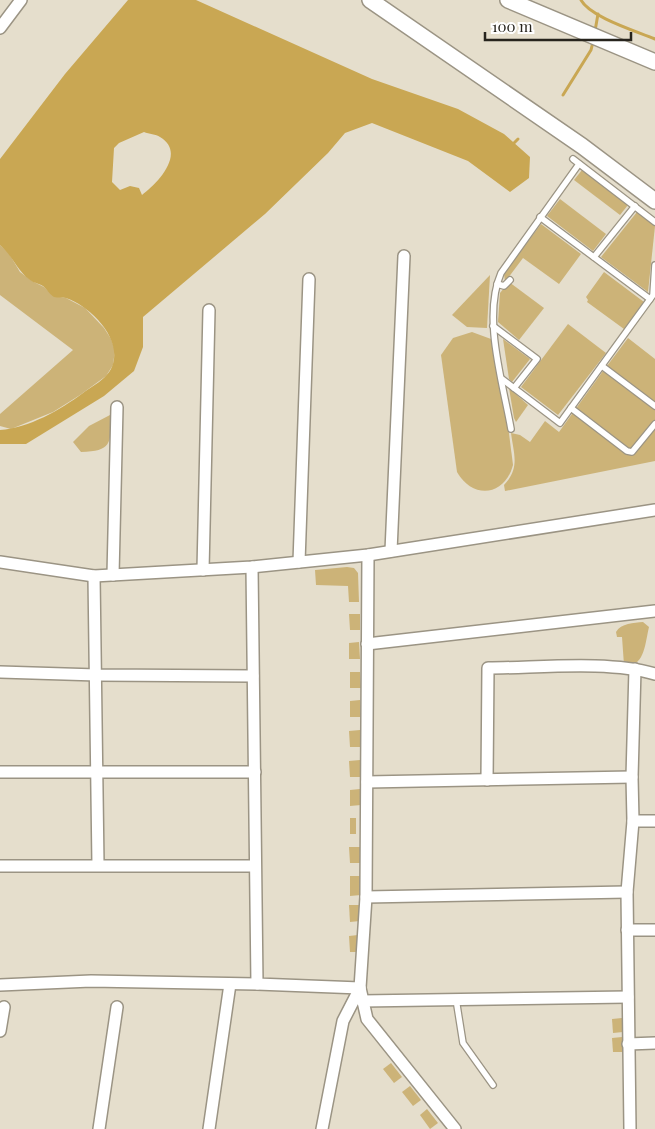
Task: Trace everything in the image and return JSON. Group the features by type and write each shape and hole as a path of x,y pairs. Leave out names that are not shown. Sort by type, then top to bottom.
{"street":[{"path":"0,28 20,0"},
{"path":"370,0 582,146 655,201"},
{"path":"508,0 655,62"},
{"path":"391,551 404,256"},
{"path":"299,562 308,280"},
{"path":"203,570 210,310"},
{"path":"113,575 118,407"},
{"path":"0,562 94,576 252,567 368,555 655,510"},
{"path":"368,555 366,897 360,988 367,1019 454,1129"},
{"path":"252,567 256,984"},
{"path":"94,576 97,675 98,865"},
{"path":"367,644 655,611"},
{"path":"487,780 488,668 635,669 655,674"},
{"path":"630,1129 627,892 634,821 632,777 635,669"},
{"path":"0,672 253,676"},
{"path":"0,772 255,772"},
{"path":"367,782 632,777"},
{"path":"634,821 655,821"},
{"path":"0,866 254,866"},
{"path":"366,897 627,892"},
{"path":"627,930 655,930"},
{"path":"0,985 91,981 360,988"},
{"path":"209,1129 230,984"},
{"path":"322,1129 344,1021 360,988"},
{"path":"362,1001 628,997"},
{"path":"0,1031 4,1007"},
{"path":"99,1129 117,1007"},
{"path":"628,1044 655,1043"}],"lane":[{"path":"573,159 655,222"},
{"path":"511,429 493,326 497,284 501,273 579,164"},
{"path":"594,257 635,206"},
{"path":"540,217 650,299"},
{"path":"502,378 560,423 653,295 655,265"},
{"path":"497,284 504,286 510,280"},
{"path":"493,326 537,359 514,388"},
{"path":"602,366 655,406"},
{"path":"571,408 632,452 655,424"},
{"path":"456,999 464,1043 493,1085"}],"shaded area":[{"path":"128,0 196,0 372,79 458,109 504,134 530,157 529,178 510,192 468,161 372,123 345,133 328,153 265,214 143,317 143,347 134,371 104,396 26,444 0,444 0,430 22,426 54,412 101,381 113,364 112,343 108,333 94,315 75,302 66,298 54,297 43,286 33,282 19,269 0,245 0,159 65,74","holes":["144,132 158,136 168,144 171,151 167,168 155,184 142,195 139,188 130,186 120,190 112,182 114,148 119,143"]},
{"path":"582,170 628,205 620,215 574,180"},
{"path":"560,199 606,234 593,251 547,216"},
{"path":"637,212 655,226 648,292 601,257"},
{"path":"541,224 581,254 559,284 523,258 505,282 504,274"},
{"path":"0,245 8,252 20,272 32,281 44,287 54,296 66,298 85,308 104,328 115,350 113,365 106,376 53,412 11,429 0,426 0,414 73,350 0,295"},
{"path":"604,272 644,302 624,329 587,302 586,297"},
{"path":"490,275 487,328 467,327 452,315"},
{"path":"509,282 544,308 519,340 498,322 500,293"},
{"path":"568,324 606,353 558,415 521,387"},
{"path":"472,332 491,339 498,347 513,465 503,483 488,491 471,487 457,472 441,355 453,338"},
{"path":"628,338 655,359 655,461 505,491 504,485 512,473 515,461 511,433 520,435 530,442 545,421 559,432 603,371 633,394 637,390 607,366"},
{"path":"503,339 530,359 512,382 509,379"},
{"path":"509,388 528,405 516,422 514,418"},
{"path":"110,415 112,416 111,433 104,448 81,452 73,442 89,426"},
{"path":"354,568 358,573 359,602 349,602 348,586 316,585 315,570"},
{"path":"349,614 360,614 360,630 350,630"},
{"path":"643,622 649,627 643,653 636,663 624,665 622,637 617,637 616,632 624,625"},
{"path":"359,642 360,659 349,659 349,643"},
{"path":"350,672 360,672 361,688 350,688"},
{"path":"360,700 361,717 350,717 350,701"},
{"path":"360,730 360,747 350,747 349,731"},
{"path":"360,760 360,777 350,777 349,761"},
{"path":"360,789 361,805 350,806 350,790"},
{"path":"350,818 356,818 356,834 350,834"},
{"path":"349,847 360,847 360,863 350,863"},
{"path":"350,876 360,876 361,895 350,896"},
{"path":"349,905 360,905 360,921 350,922"},
{"path":"358,935 358,952 350,952 349,936"},
{"path":"622,1018 623,1032 613,1033 612,1019"},
{"path":"622,1037 623,1052 613,1052 612,1038"},
{"path":"391,1063 402,1077 394,1083 383,1069"},
{"path":"410,1086 421,1100 413,1106 402,1092"},
{"path":"427,1109 438,1123 430,1129 420,1115"}],"waterway":[{"path":"581,0 603,18 655,39"},
{"path":"595,31 598,14"},
{"path":"563,95 591,50 593,42"},
{"path":"514,143 518,139"}]}
